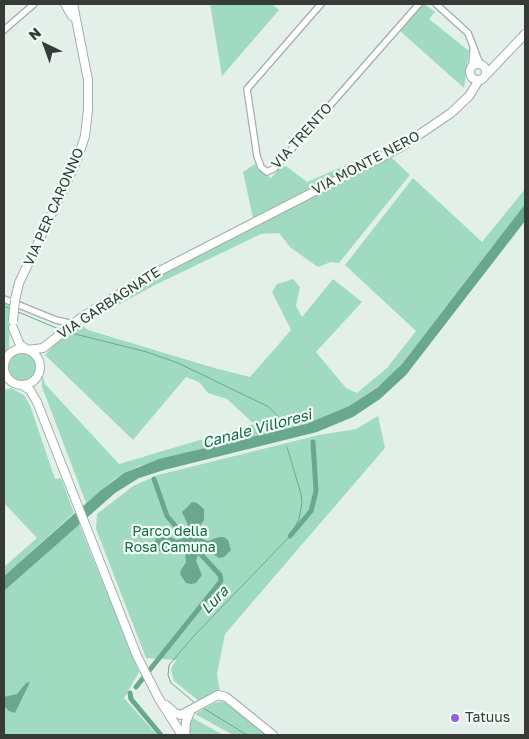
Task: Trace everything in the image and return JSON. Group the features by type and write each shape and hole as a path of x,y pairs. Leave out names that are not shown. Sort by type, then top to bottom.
{"main road":[{"path":"65,4 74,22"},
{"path":"72,4 74,22"},
{"name":"VIA PER CARONNO","path":"13,325 15,300 23,275 82,146 88,110 88,80 74,22"},
{"name":"VIA MONTE NERO","path":"170,264 402,147 434,126 473,92 483,78 525,34"},
{"path":"464,100 470,87 472,66 490,64 503,59"},
{"path":"471,76 483,78 486,69 481,64"},
{"name":"VIA GARBAGNATE","path":"28,350 39,350 70,326 170,264"},
{"path":"13,325 17,341 35,355 40,362 39,374 36,379 38,402"},
{"path":"12,353 13,325"},
{"name":"VIA GARBAGNATE","path":"40,362 49,343"},
{"path":"28,350 19,350 12,353 6,361 4,375 13,382 30,390 38,402 138,656 159,699 183,735"},
{"path":"22,385 36,379"},
{"path":"4,386 13,382"},
{"path":"159,699 175,714 181,715 190,712 218,695 226,697 273,735"},
{"path":"183,735 190,712"}],"street":[{"path":"4,30 36,4"},
{"name":"VIA TRENTO","path":"321,4 249,85 247,93 257,156 261,167 267,172 275,168 419,4"},
{"path":"436,4 468,33 481,64"},
{"path":"472,66 474,46"},
{"path":"4,299 70,326"}],"green space":[{"path":"210,4 272,4 279,10 222,76"},
{"path":"424,4 435,12 429,19 469,51 464,88 400,31"},
{"path":"379,156 253,218 243,172 255,164 259,170 271,178 280,168 286,166 307,182 358,160"},
{"path":"391,157 410,175 339,263 331,262 318,267 291,248 279,233 261,234 155,285 98,316 89,317 153,277"},
{"path":"413,178 482,242 525,189 525,204 402,364 386,381 349,406 306,424 139,466 116,478 86,503 42,387 42,374 45,384 119,464 254,424 227,399 208,393 199,382 186,377 133,440 45,355 55,344 81,324 88,330 250,377 291,330 272,292 277,284 293,279 300,287 296,306 302,317 333,279 362,302 316,352 346,388 357,393 387,368 416,331 345,265"},
{"path":"4,296 11,299 9,347 4,357"},
{"path":"23,353 33,357 37,367 33,377 23,381 13,377 9,367 13,357"},
{"path":"11,388 24,395 30,405 55,479 61,478 74,513 4,576 4,567 37,538 4,503 4,390"},
{"name":"Parco della Rosa Camuna","path":"378,416 385,448 225,634 217,674 220,692 200,702 174,681 171,669 176,660 146,658 96,529 97,514 133,486 158,475 319,435 356,429"},
{"path":"79,524 139,672 124,698 157,735 4,735 4,591"},
{"path":"222,701 238,710 268,735 233,735 195,714"},
{"path":"191,717 223,735 190,735 188,730"}],"shaded area":[{"path":"525,204 525,221 406,375 380,399 353,417 317,432 139,478 115,493 4,591 4,576 100,491 124,473 159,459 306,424 349,406 378,387 402,364"},
{"path":"192,502 197,503 204,509 204,520 197,530 200,538 208,541 224,537 228,540 231,550 224,557 219,558 208,551 199,552 196,561 202,575 196,583 191,584 186,583 180,574 186,562 185,551 178,547 168,553 161,552 156,549 154,543 157,537 164,534 177,540 187,536 189,527 182,512"},
{"path":"30,682 15,713 9,711 4,706 4,697 17,694 26,683"}],"waterway":[{"name":"Lura","path":"4,306 10,309"},
{"name":"Lura","path":"16,311 61,330"},
{"name":"Lura","path":"67,332 147,352 178,363 269,407 281,420"},
{"path":"290,536 311,511 316,491 313,442"},
{"name":"Lura","path":"195,703 171,683 168,675 169,665 193,637 290,536 299,519 302,503 287,447"},
{"path":"154,479 167,516 188,541"},
{"path":"136,687 221,581 220,575 196,549"},
{"path":"130,693 131,699 161,735"},
{"name":"Lura","path":"203,708 247,735"}],"place":[{"name":"Tatuus","path":"455,718"}],"water label":[{"name":"Canale Villoresi","path":"257,429"}]}
